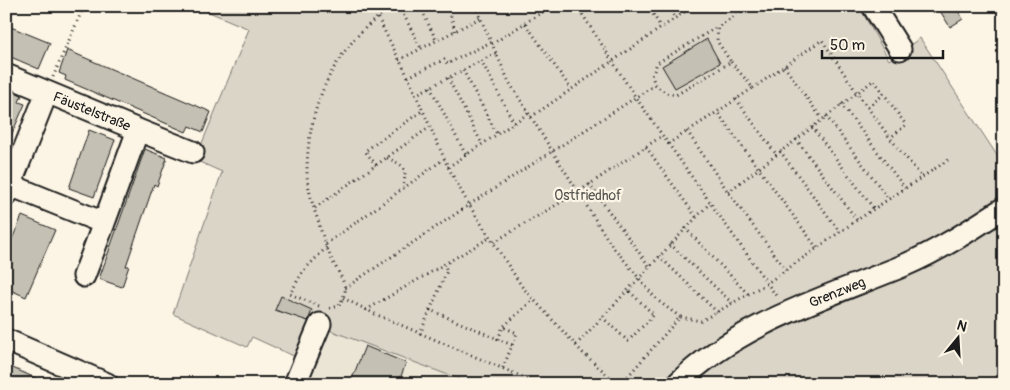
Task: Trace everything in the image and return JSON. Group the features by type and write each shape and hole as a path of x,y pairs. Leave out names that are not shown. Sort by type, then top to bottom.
{"street":[{"path":"874,6 900,49"},
{"name":"Fäustelstraße","path":"6,75 193,152"},
{"name":"Fäustelstraße","path":"46,92 8,190 104,223"},
{"name":"Fäustelstraße","path":"84,276 138,130"},
{"name":"Grenzweg","path":"676,384 702,361 755,328 787,312 922,256 972,230 1004,208"},
{"path":"295,384 320,324"},
{"path":"6,340 107,384"}],"path":[{"path":"46,92 84,6"},
{"path":"394,6 359,34 335,64 320,95 310,132 307,174 327,246 345,288 343,298 339,306 326,309 290,294 304,271 327,246 444,159"},
{"path":"399,6 421,48"},
{"path":"420,6 436,40"},
{"path":"448,6 455,31"},
{"path":"475,6 509,82 610,243 658,300 680,317 701,321 766,284 857,220 948,160"},
{"path":"408,78 445,59 447,64 491,43 552,6"},
{"path":"577,6 636,98 766,284"},
{"path":"648,6 661,27"},
{"path":"668,6 675,18"},
{"path":"448,167 514,123 571,89 693,6"},
{"path":"732,62 676,95 666,93 655,85 652,76 657,63 718,27 749,6"},
{"path":"378,18 408,78 444,159 470,205 523,288 576,345 620,384 680,317"},
{"path":"399,60 480,18"},
{"path":"525,23 571,89"},
{"path":"718,27 717,41 753,88"},
{"path":"668,144 736,100 822,40 857,93 922,177"},
{"path":"415,95 496,53"},
{"path":"482,60 514,123"},
{"path":"784,66 822,119"},
{"path":"463,70 497,134"},
{"path":"448,78 482,144"},
{"path":"728,192 874,80 906,125 890,138"},
{"path":"345,288 655,85"},
{"path":"430,87 466,155"},
{"path":"868,108 884,94"},
{"path":"736,100 840,232"},
{"path":"841,104 905,188"},
{"path":"376,165 365,151 422,111"},
{"path":"717,112 817,248"},
{"path":"826,116 889,199"},
{"path":"315,208 430,127"},
{"path":"812,127 874,209"},
{"path":"688,131 728,192 786,270"},
{"path":"494,242 578,192 662,136"},
{"path":"796,139 857,220"},
{"path":"646,147 696,217"},
{"path":"386,158 399,163 404,168 406,172 403,189"},
{"path":"589,184 648,266"},
{"path":"576,345 648,266 710,203"},
{"path":"685,228 748,294"},
{"path":"366,310 491,238"},
{"path":"670,244 732,303"},
{"path":"659,256 717,312"},
{"path":"420,334 447,271 444,264"},
{"path":"602,316 628,341 654,315 627,289"},
{"path":"343,298 420,334 539,384"},
{"path":"498,339 503,327 534,299"},
{"path":"430,310 512,345"},
{"path":"502,368 517,333 503,327"}],"shaded area":[{"path":"324,328 472,384 301,384"}],"green space":[{"name":"Ostfriedhof","path":"195,6 859,6 889,60 920,38 1004,166 1004,201 667,384 472,384 324,328 298,358 252,337 247,347 173,314 222,172 195,160 249,29"},
{"path":"1004,215 1004,384 685,384 729,350"}],"building":[{"path":"937,6 955,6 963,19 950,27"},
{"path":"6,25 50,43 39,69 6,55"},
{"path":"707,39 720,63 675,88 662,66"},
{"path":"67,50 211,112 203,132 189,126 186,132 65,80 66,76 59,73"},
{"path":"6,89 22,95 19,102 25,104 6,147"},
{"path":"89,130 115,140 94,197 69,188"},
{"path":"145,149 167,158 157,186 154,184 126,266 129,266 122,287 99,279"},
{"path":"22,216 55,230 26,297 6,288 6,253"},
{"path":"281,296 312,310 308,321 275,310"},
{"path":"365,346 406,363 398,384 350,384"},
{"path":"6,365 49,384 6,384"}]}
